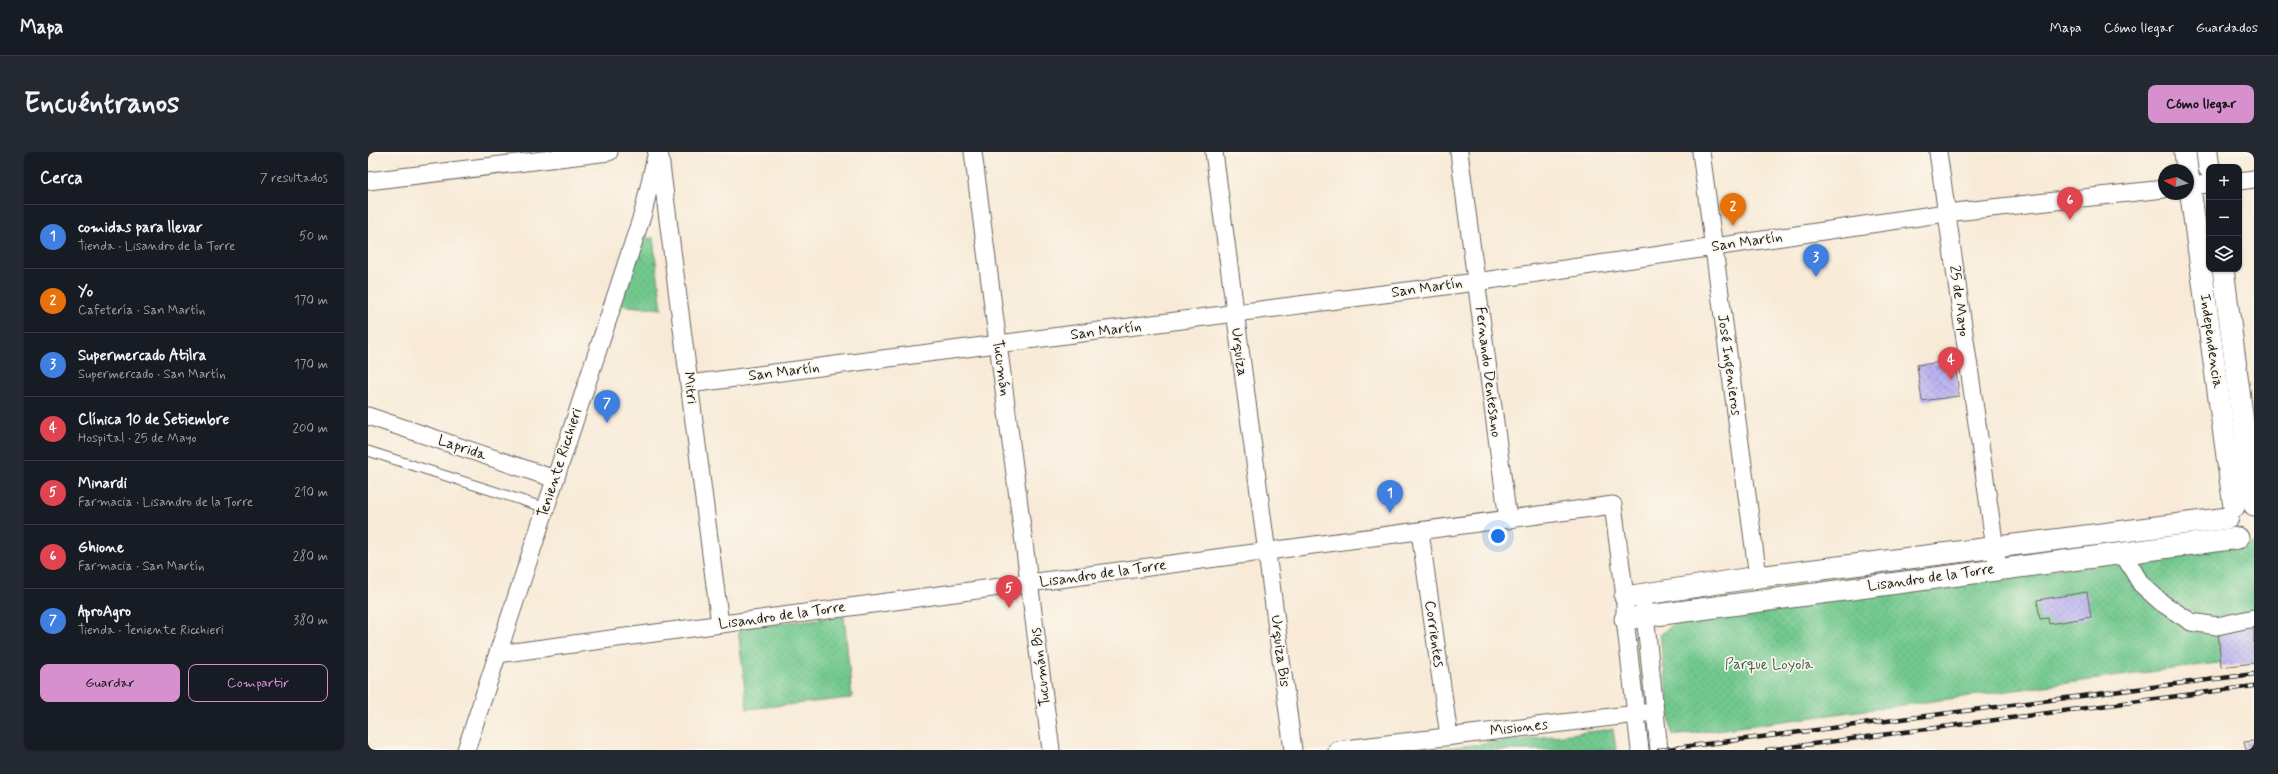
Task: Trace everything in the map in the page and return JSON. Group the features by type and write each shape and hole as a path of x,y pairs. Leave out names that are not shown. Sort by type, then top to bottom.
{"street":[{"path":"368,181 609,152"},
{"name":"Mitri","path":"658,152 720,624"},
{"name":"Teniente Ricchieri","path":"466,750 643,213 658,152"},
{"name":"Tucumán","path":"973,152 1030,583"},
{"name":"Urquiza","path":"1214,152 1234,314 1267,552"},
{"name":"Fernando Dentesano","path":"1459,152 1508,520"},
{"name":"José Ingenieros","path":"1701,152 1758,578"},
{"name":"25 de Mayo","path":"1938,152 1998,569"},
{"name":"Independencia","path":"2185,152 2188,164"},
{"path":"2207,152 2208,164"},
{"path":"2242,180 2254,179"},
{"name":"San Martín","path":"689,384 1476,282 1946,213 2158,190"},
{"name":"Independencia","path":"2194,193 2243,509"},
{"name":"Independencia","path":"2223,272 2243,509 2230,529 2246,538"},
{"name":"Laprida","path":"368,416 555,479"},
{"name":"Lisandro de la Torre","path":"498,654 1613,505 1634,596 1758,578 1994,548 2243,509"},
{"name":"Corrientes","path":"1420,532 1449,736"},
{"name":"Lisandro de la Torre","path":"1635,618 1998,569 2246,538"},
{"name":"Urquiza Bis","path":"1267,552 1293,750"},
{"path":"2123,554 2141,584 2162,603 2191,622 2217,626 2254,618"},
{"name":"Tucumán Bis","path":"1030,583 1051,750"},
{"path":"1634,596 1635,714 1640,750"},
{"path":"1635,618 1654,712 1659,750"},
{"name":"Misiones","path":"1337,750 1654,712"}],"lane":[{"path":"368,451 546,508"}],"green space":[{"path":"641,238 653,238 662,309 616,305"},
{"name":"Parque Loyola","path":"2254,543 2254,658 1672,736 1660,635 1679,619"},
{"path":"844,616 852,698 747,709 738,628"},
{"path":"1613,729 1616,750 1430,750"}],"building":[{"path":"1955,361 1959,396 1922,401 1917,365"},
{"path":"2087,592 2091,617 2049,624 2048,618 2040,619 2037,600"},
{"path":"2254,626 2254,663 2221,667 2218,630"},
{"path":"2254,741 2254,750 2246,750 2244,742"}],"railway":[{"path":"1659,750 2254,674"},
{"path":"1767,750 2254,686"}],"place":[{"name":"Ghione","path":"2070,220"},
{"name":"Yo","path":"1733,226"},
{"name":"Supermercado Atilra","path":"1816,277"},
{"name":"Clínica 10 de Setiembre","path":"1951,380"},
{"name":"AproAgro","path":"607,423"},
{"name":"comidas para llevar","path":"1390,513"},
{"name":"Minardi","path":"1009,608"}]}
